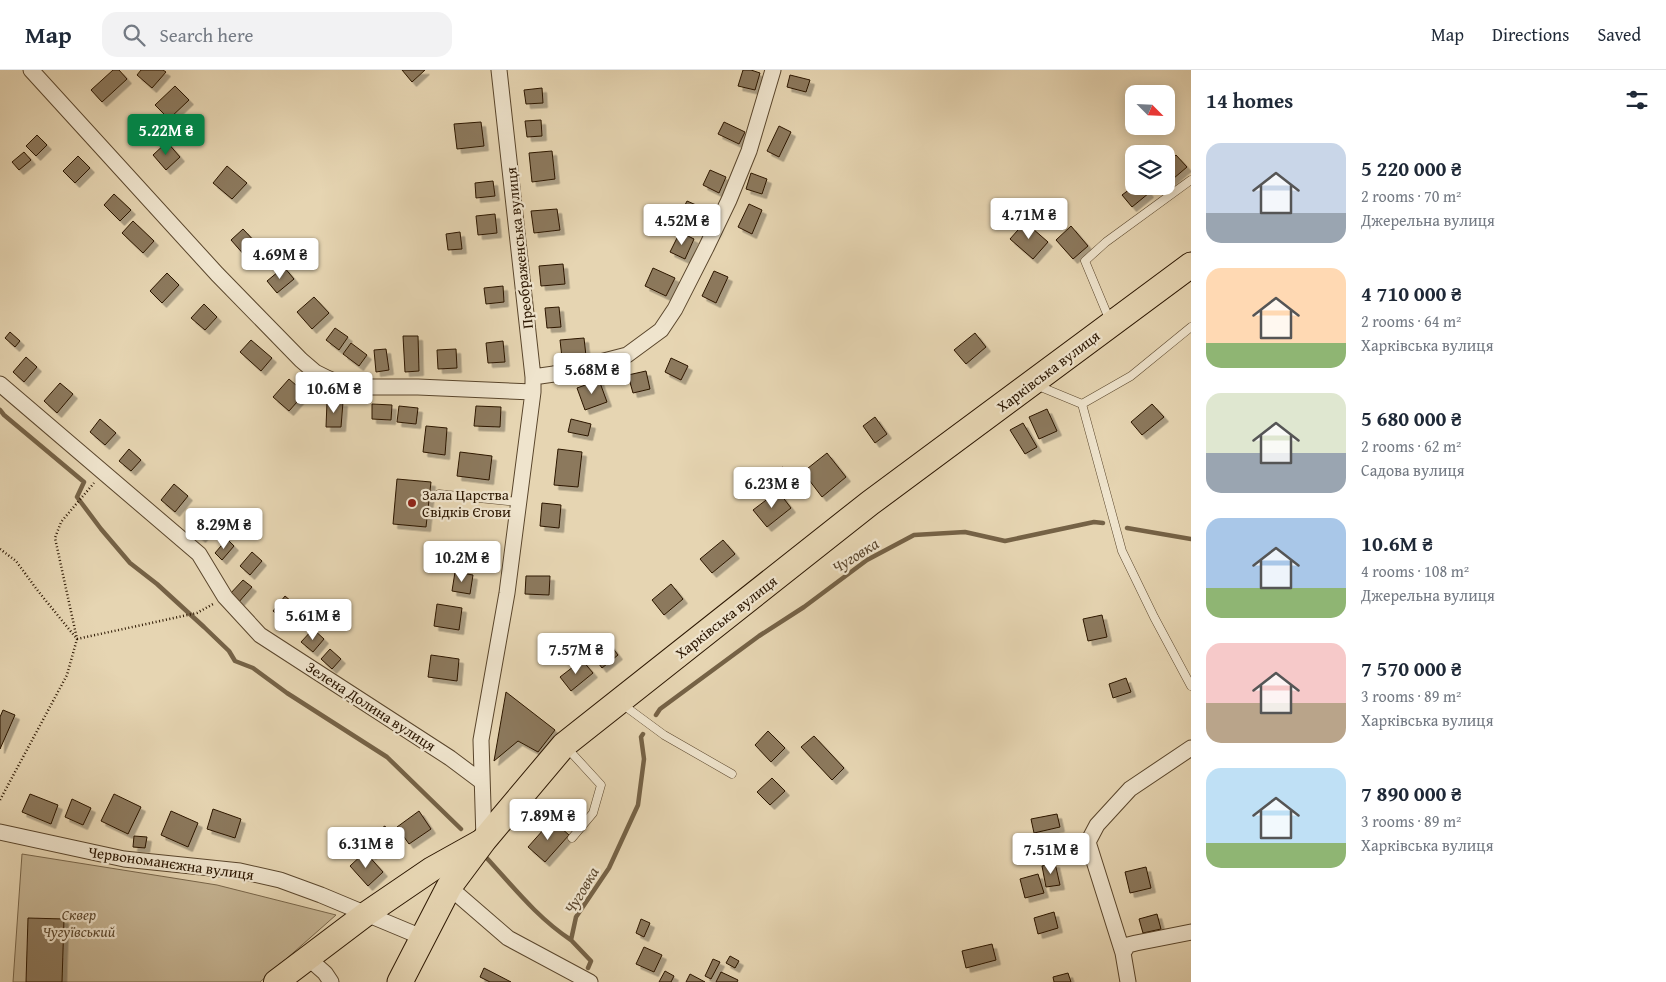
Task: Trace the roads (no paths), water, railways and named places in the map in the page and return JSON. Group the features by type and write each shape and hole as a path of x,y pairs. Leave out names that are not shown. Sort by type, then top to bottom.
{"highway":[{"name":"Харківська вулиця","path":"484,840 564,744 870,503 1191,265"},
{"path":"400,982 449,887 484,840"}],"main road":[{"name":"Харківська вулиця","path":"276,982 366,914 432,869 484,840"}],"street":[{"path":"31,70 217,274 314,372 341,384 357,387 418,387 533,392"},
{"path":"533,377 554,374 627,355 661,330 706,248 729,200 750,151 773,70"},
{"name":"Преображенська вулиця","path":"484,840 481,740 508,593 533,392 533,377 498,71"},
{"name":"Зелена Долина вулиця","path":"0,384 199,554 225,597 260,635 450,758 482,782"},
{"path":"1128,982 1123,953 1088,842 1097,825 1130,789 1191,748"},
{"name":"Червономанєжна вулиця","path":"0,832 124,859 240,870 280,880 424,938"},
{"path":"449,887 508,938 590,982"},
{"path":"1123,953 1128,946 1136,942 1191,932"},
{"path":"308,958 331,982"}],"lane":[{"path":"1111,325 1085,261 1106,242 1191,180"},
{"path":"1082,404 1131,376 1191,327"},
{"path":"1032,383 1082,404"},
{"path":"1082,404 1122,551 1154,617 1191,686"},
{"path":"439,494 518,502"},
{"path":"618,702 664,735 732,774"},
{"path":"564,744 601,785 593,813 572,838"}],"waterway":[{"path":"0,410 84,482 77,497 101,529 130,563 157,584 204,627 229,651 235,661 253,668 287,693 387,757 461,829"},
{"name":"Чуговка","path":"656,715 660,709 759,636 804,607 867,560 914,535 965,532 1005,541 1094,522 1103,523"},
{"name":"Чуговка","path":"1127,528 1191,539"},
{"name":"Чуговка","path":"588,968 591,961 571,940 576,917 609,868 638,805 644,759 641,737 643,734"},
{"path":"483,854 535,911 571,940"}],"place":[{"name":"Зала Царства Свідків Єгови","path":"412,503"}],"park label":[{"name":"Сквер Чугуївський","path":"79,922"}]}
